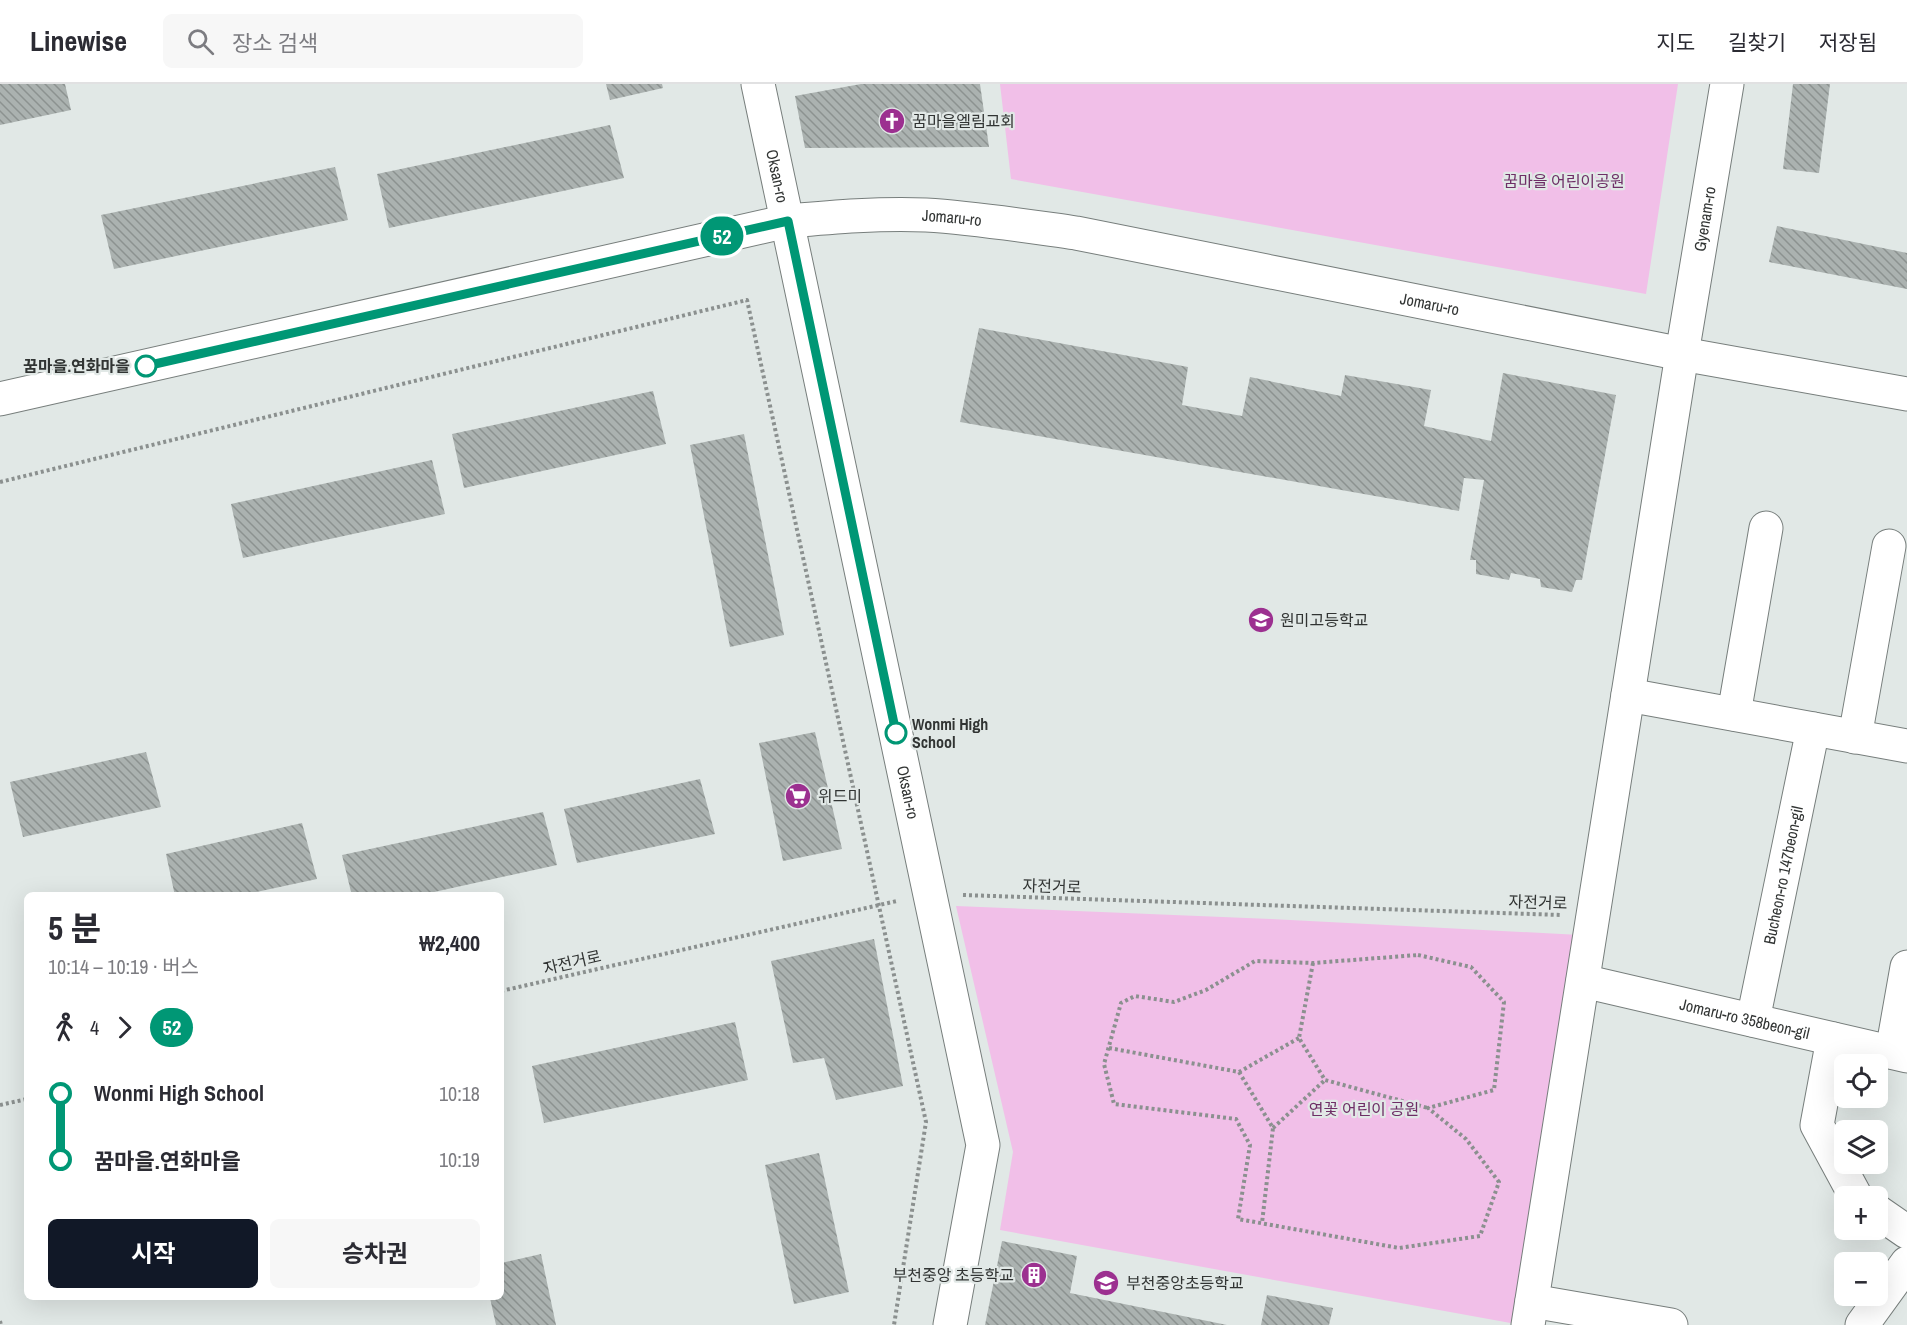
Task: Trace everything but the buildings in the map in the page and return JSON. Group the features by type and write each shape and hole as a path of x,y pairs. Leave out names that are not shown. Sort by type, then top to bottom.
{"street":[{"name":"Oksan-ro","path":"759,84 983,1145 950,1325"},
{"name":"Gyenam-ro","path":"1530,1313 1727,84"},
{"name":"Jomaru-ro","path":"0,399 788,221 854,216 925,215 995,221 1088,236 1682,354 1907,394"},
{"path":"1734,714 1766,528"},
{"path":"1855,737 1889,546"},
{"path":"1628,695 1907,746"},
{"name":"Bucheon-ro 147beon-gil","path":"1753,1020 1813,729"},
{"path":"1899,1054 1907,967"},
{"name":"Jomaru-ro 358beon-gil","path":"1583,981 1899,1054"},
{"path":"1833,1039 1817,1125 1850,1186"},
{"path":"1888,1219 1907,1232"},
{"path":"1862,1325 1907,1263"},
{"path":"1530,1313 1671,1325"}],"path":[{"path":"0,482 747,300 926,1122 894,1325"},
{"name":"자전거로","path":"504,990 930,893 1593,916"},
{"path":"1313,963 1299,1038 1325,1080 1428,1108 1466,1139 1499,1182 1480,1236 1399,1248 1238,1219 1250,1145 1236,1119 1113,1104 1104,1064 1121,1003 1135,996 1174,1002 1206,990 1255,961 1313,963 1418,955 1471,967 1504,1002 1494,1090 1428,1108"},
{"path":"1109,1048 1239,1072 1299,1038"},
{"path":"1239,1072 1273,1128 1262,1223"},
{"path":"1273,1128 1325,1080"},
{"path":"0,1105 24,1100"}],"green space":[{"name":"꿈마을 어린이공원","path":"1000,84 1678,84 1646,294 1011,179"},
{"name":"연꽃 어린이 공원","path":"956,906 1580,935 1516,1324 1000,1230 1013,1152"}],"bus line":[{"name":"52","path":"146,366 788,221 896,733"}],"place":[{"name":"꿈마을엘림교회","path":"892,121"},
{"name":"꿈마을.연화마을","path":"146,366"},
{"name":"원미고등학교","path":"1261,620"},
{"name":"Wonmi High School","path":"896,733"},
{"name":"위드미","path":"798,796"},
{"name":"부천중앙 초등학교","path":"1034,1275"},
{"name":"부천중앙초등학교","path":"1106,1283"}]}
